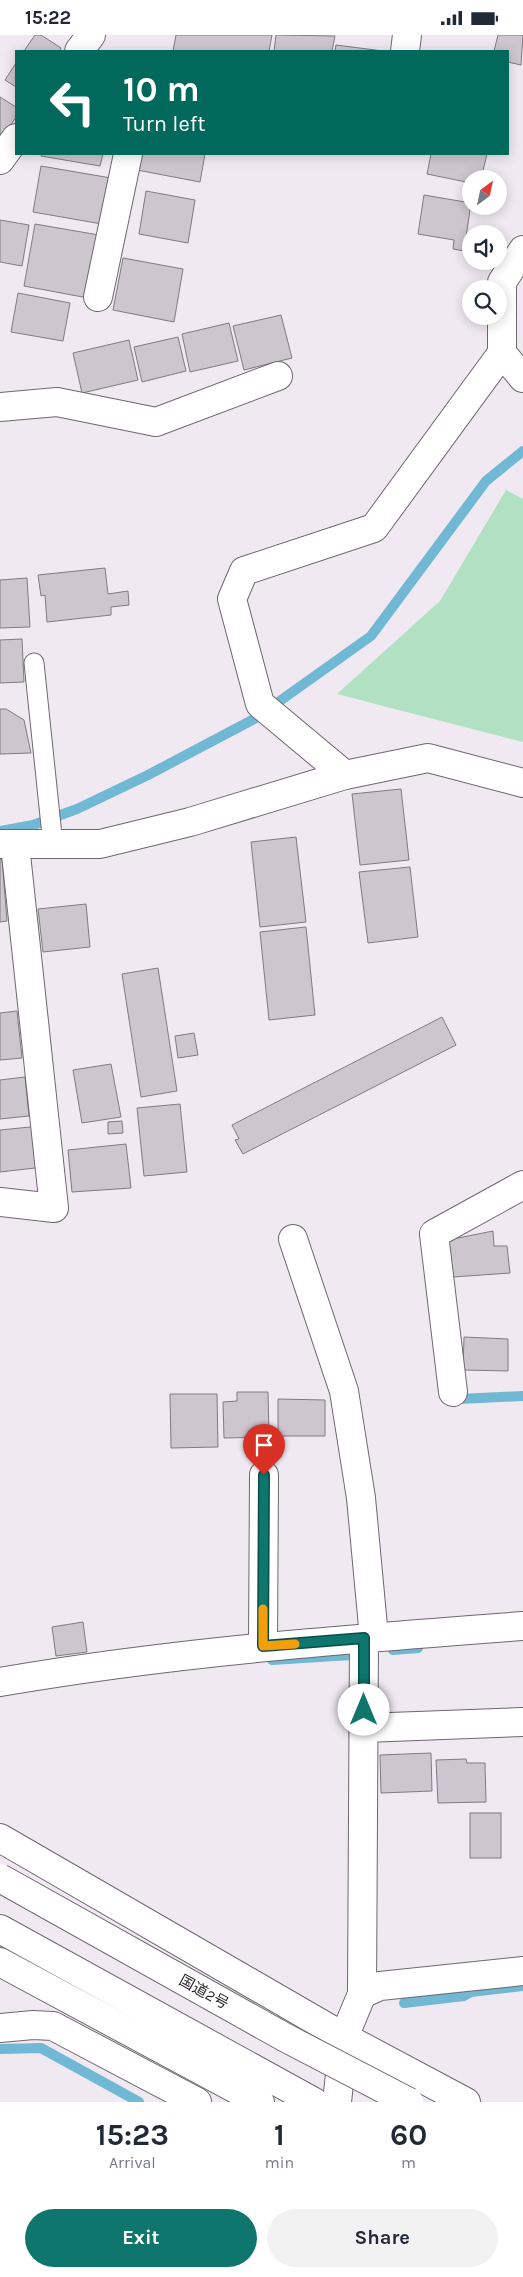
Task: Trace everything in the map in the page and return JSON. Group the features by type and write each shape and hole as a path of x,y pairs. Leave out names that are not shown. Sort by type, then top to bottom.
{"main road":[{"path":"405,50 407,35"},
{"path":"0,160 15,138"},
{"path":"98,297 128,155"},
{"path":"345,775 267,709 232,599 244,571 374,528 502,353 502,282 523,250"},
{"path":"502,353 523,378"},
{"path":"0,407 57,402 156,422 278,376"},
{"path":"0,1202 54,1208 8,845 53,843 100,844 190,822 345,775 428,758 523,783"},
{"path":"453,1392 434,1234 523,1185"},
{"path":"293,1239 344,1391 361,1499 369,1637 364,1728 362,1994 344,2037 337,2102"},
{"path":"263,1646 264,1475"},
{"path":"0,1682 61,1671 263,1646 523,1626"},
{"path":"364,1728 523,1722"},
{"path":"0,1838 344,2037 466,2102"},
{"name":"国道2号","path":"0,1878 286,2038 409,2102"},
{"path":"0,1929 314,2102"},
{"path":"0,1963 260,2102"},
{"path":"362,1994 380,1986 523,1971"},
{"path":"0,2028 33,2025 53,2026 196,2102"}],"lane":[{"path":"34,663 53,843"}],"green space":[{"path":"506,490 523,499 523,742 337,694 440,601"}],"building":[{"path":"35,35 41,35 61,48 60,50 25,50"},
{"path":"176,35 272,35 269,50 173,50"},
{"path":"276,35 335,36 332,50 274,50"},
{"path":"498,35 523,35 521,65 509,62 509,50 494,50"},
{"path":"336,45 375,50 335,50"},
{"path":"15,65 15,86 5,80"},
{"path":"0,97 15,106 15,119 0,142"},
{"path":"42,155 103,155 100,166"},
{"path":"140,155 205,155 200,182 137,170"},
{"path":"431,155 487,155 483,170 462,170 462,181 427,174"},
{"path":"41,166 111,178 102,224 33,212"},
{"path":"146,191 195,200 188,243 139,234"},
{"path":"424,195 462,201 462,215 469,215 468,225 462,225 462,251 453,249 454,240 418,234"},
{"path":"0,220 29,225 22,266 0,262"},
{"path":"35,224 99,235 88,298 24,286"},
{"path":"123,258 183,269 174,322 113,310"},
{"path":"18,293 70,303 63,341 11,332"},
{"path":"281,315 292,358 244,370 233,326"},
{"path":"229,323 238,361 190,372 182,334"},
{"path":"178,337 186,371 142,382 134,347"},
{"path":"129,340 138,380 82,393 73,353"},
{"path":"105,568 108,594 128,591 129,605 111,607 111,615 47,622 45,595 41,596 38,575"},
{"path":"27,578 30,627 0,628 0,580"},
{"path":"22,639 24,682 0,683 0,640"},
{"path":"0,709 6,709 24,720 31,753 0,754"},
{"path":"401,789 409,860 360,865 352,794"},
{"path":"296,837 306,922 260,927 251,842"},
{"path":"0,859 2,859 7,921 0,922"},
{"path":"410,867 418,937 368,943 359,872"},
{"path":"86,904 90,947 43,952 38,909"},
{"path":"306,927 315,1015 269,1020 260,932"},
{"path":"158,968 177,1091 141,1097 122,974"},
{"path":"17,1011 22,1058 0,1060 0,1013"},
{"path":"442,1017 456,1045 243,1154 235,1140 239,1139 232,1125"},
{"path":"194,1033 198,1055 178,1058 175,1036"},
{"path":"111,1064 121,1117 82,1123 73,1070"},
{"path":"25,1077 29,1116 0,1119 0,1080"},
{"path":"180,1104 187,1172 144,1176 137,1108"},
{"path":"122,1121 123,1133 108,1134 108,1122"},
{"path":"40,1126 44,1167 0,1172 0,1130"},
{"path":"126,1144 131,1188 72,1192 68,1150"},
{"path":"493,1231 494,1246 507,1246 510,1273 453,1277 448,1240"},
{"path":"464,1337 508,1339 508,1371 463,1370"},
{"path":"237,1392 268,1392 269,1437 224,1438 223,1402 237,1401"},
{"path":"170,1394 217,1394 218,1447 171,1448"},
{"path":"278,1399 325,1400 325,1436 278,1436"},
{"path":"83,1622 87,1652 56,1656 52,1627"},
{"path":"431,1753 432,1791 381,1793 380,1755"},
{"path":"466,1759 467,1763 485,1763 486,1802 438,1803 436,1760"},
{"path":"470,1813 501,1813 501,1858 470,1858"}],"waterway":[{"path":"0,831 33,825 77,809 148,775 256,718 371,636 486,481 523,451"},
{"path":"459,1391 460,1399 523,1396"},
{"path":"393,1650 418,1648"},
{"path":"272,1660 351,1655"},
{"path":"404,2003 464,1996 471,1992 523,1986"},
{"path":"0,2049 41,2048 139,2102"}],"slow traffic":[{"path":"263,1609 263,1646 295,1644"}],"route":[{"path":"264,1475 263,1646 364,1638 364,1710"}]}
